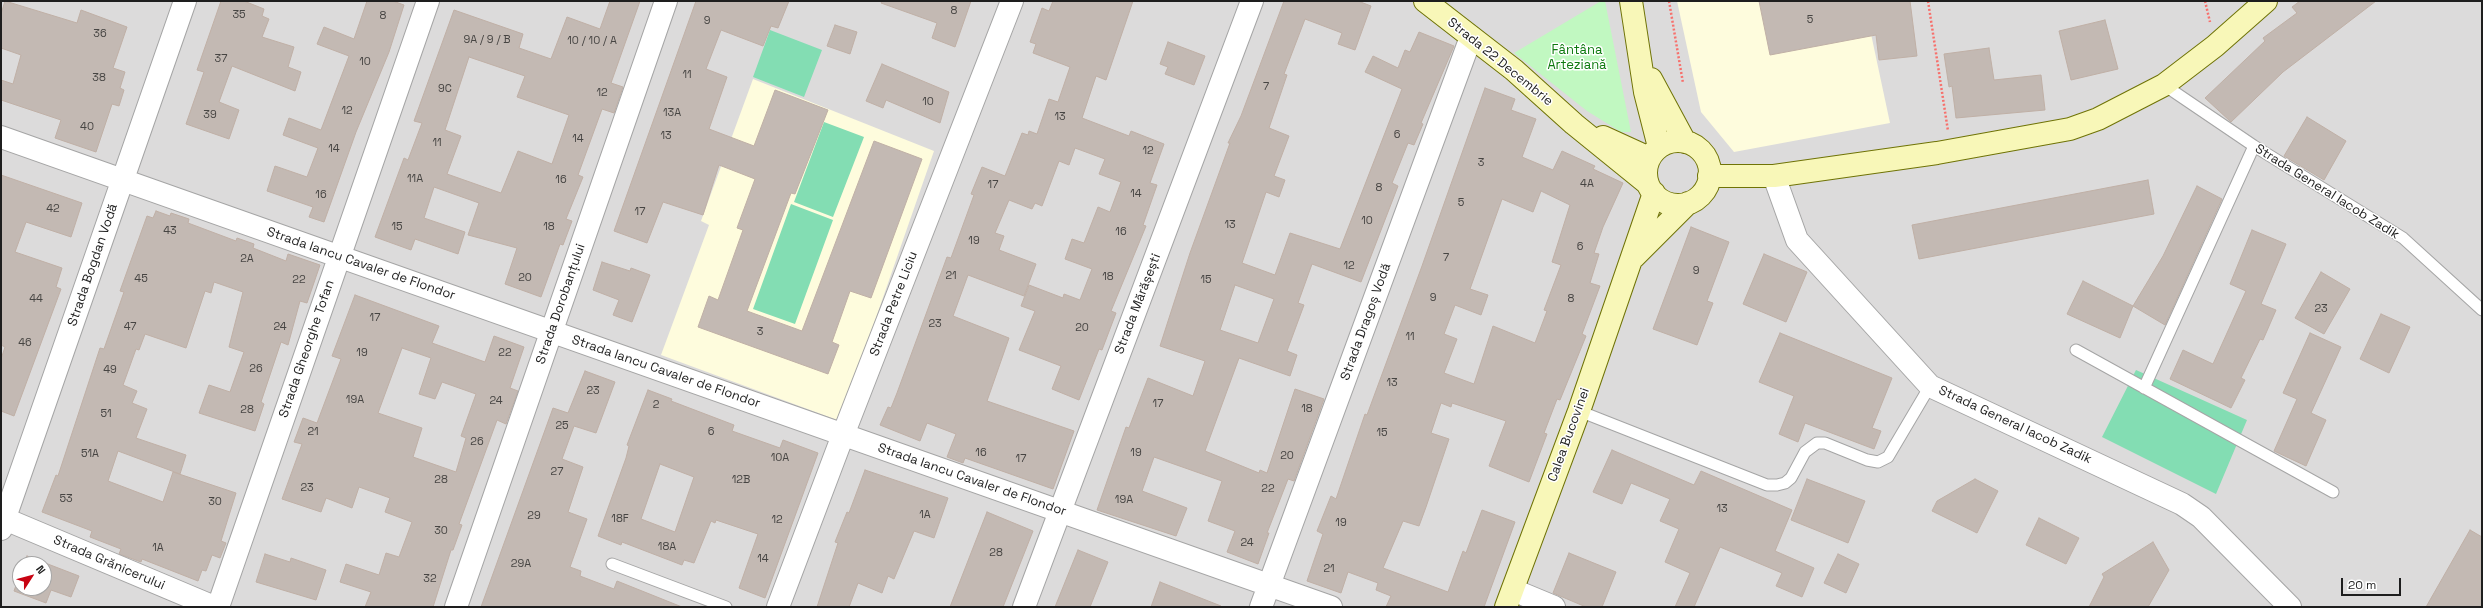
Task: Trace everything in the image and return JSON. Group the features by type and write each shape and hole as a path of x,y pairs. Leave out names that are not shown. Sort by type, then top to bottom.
{"street":[{"name":"Strada Bogdan Vodă","path":"3,524 185,1"},
{"name":"Strada Gheorghe Tofan","path":"218,607 428,1"},
{"name":"Strada Dorobanțului","path":"456,607 666,1"},
{"name":"Strada Petre Liciu","path":"778,607 843,435 1012,1"},
{"name":"Strada Mărășești","path":"1024,607 1252,1"},
{"name":"Strada 22 Decembrie","path":"1425,1 1514,70 1574,124 1651,189"},
{"path":"1631,1 1642,62 1654,153 1646,172 1651,189 1669,203 1691,201 1774,176 1950,150 2070,129 2098,119 2164,85 2215,46 2266,1"},
{"name":"Strada Dragoș Vodă","path":"1261,607 1471,37"},
{"path":"1642,62 1685,142"},
{"name":"Strada 22 Decembrie","path":"1574,124 1654,153"},
{"name":"Strada Iancu Cavaler de Flondor","path":"1,137 1331,607"},
{"path":"1654,153 1676,141 1694,145 1706,158 1709,176 1707,186 1691,201"},
{"path":"1709,176 1774,176"},
{"name":"Strada General Iacob Zadik","path":"1774,176 1797,240 1930,386 2182,504 2201,517 2290,607"},
{"name":"Calea Bucovinei","path":"1509,598 1579,411 1629,262 1651,189"},
{"name":"Calea Bucovinei","path":"1629,262 1691,201"},
{"name":"Strada Grănicerului","path":"3,524 214,607"},
{"path":"1509,598 1554,607"}],"lane":[{"name":"Strada General Iacob Zadik","path":"2164,85 2254,146 2403,238 2482,310"},
{"path":"2144,388 2254,146"},
{"path":"2076,350 2333,492"},
{"path":"1579,411 1767,485 1777,485 1785,484 1791,478 1805,452 1817,443 1825,443 1867,460 1878,462 1888,458 1930,386"},
{"path":"612,564 726,607"}],"path":[{"path":"1669,1 1683,83"},
{"path":"1928,1 1950,150"}],"shaded area":[{"path":"1,1 2482,1 2482,607 1,607"},
{"path":"1677,1 1864,1 1890,123 1734,152 1701,112"},
{"path":"753,79 934,151 840,421 661,355 709,225 701,221"}],"green space":[{"name":"Fântâna Arteziană","path":"1601,1 1605,1 1631,132 1621,132 1587,111 1514,53"},
{"path":"770,30 822,50 804,97 753,77"},
{"path":"824,122 864,137 833,217 794,202"},
{"path":"791,204 833,220 795,324 753,309"},
{"path":"2136,370 2247,420 2216,494 2102,437"}],"building":[{"path":"5,1 77,23 81,10 127,27 113,68 125,72 120,88 124,90 119,106 112,104 96,152 55,138 61,120 1,100 1,80 13,84 21,55 1,48 1,14"},
{"path":"221,1 244,1 264,9 262,16 269,19 262,37 294,47 288,67 301,72 295,91 232,66 219,102 239,110 229,139 186,124 204,72 197,70"},
{"path":"367,1 393,1 404,5 389,52 356,132 324,222 309,217 313,207 267,191 275,166 307,177 318,148 283,135 289,118 321,130 349,56 317,44 324,27 354,39"},
{"path":"610,1 640,1 611,83 623,87 614,113 602,109 578,175 583,177 566,219 572,221 563,245 560,244 541,297 505,284 517,248 468,235 479,203 434,187 424,218 465,232 458,254 415,239 411,250 375,237 404,158 408,160 422,123 414,121 454,10 523,34 519,48 551,59 567,17 600,29","holes":["469,57 525,76 517,97 569,115 552,164 518,151 501,193 447,174 461,136 445,130"]},
{"path":"696,1 789,1 778,28 771,26 763,46 721,30 706,69 727,77 709,129 754,146 775,90 828,110 795,194 791,193 747,311 802,331 874,141 922,159 871,298 850,291 832,342 839,345 828,374 698,327 709,296 718,300 743,230 737,228 755,179 719,165 703,215 663,202 647,243 614,231"},
{"path":"882,1 971,1 955,47 932,38 937,23 881,3"},
{"path":"1053,1 1133,1 1106,80 1096,76 1082,118 1129,136 1131,131 1164,144 1150,183 1157,185 1143,225 1146,226 1111,311 1116,313 1102,350 1099,349 1079,400 1052,389 1061,366 1019,350 1035,311 1021,306 1029,285 1063,298 1064,294 1080,300 1092,269 1065,259 1072,239 1084,243 1098,207 1110,212 1121,182 1099,174 1105,159 1075,148 1069,165 1059,161 1042,206 1035,203 1032,209 1009,200 995,233 1004,236 999,250 1036,264 1024,296 968,275 953,316 1009,338 987,401 1074,431 1053,489 965,458 963,463 947,457 956,434 927,423 920,441 880,425 888,407 891,408 897,393 947,257 951,258 974,195 971,194 982,167 1005,176 1022,133 1028,135 1029,131 1037,134 1049,99 1058,102 1070,67 1033,53 1036,44 1030,42 1042,8 1049,11"},
{"path":"1284,1 1358,1 1371,6 1355,50 1338,44 1342,33 1305,19 1284,74 1287,75 1269,128 1289,136 1274,176 1285,180 1279,197 1266,192 1242,263 1275,275 1290,233 1340,249 1402,89 1365,72 1373,56 1398,68 1405,50 1410,52 1419,32 1454,46 1421,123 1423,124 1414,145 1408,143 1392,183 1398,186 1361,282 1312,264 1298,303 1304,305 1287,351 1297,355 1290,376 1239,358 1205,451 1259,473 1260,470 1267,473 1295,389 1324,399 1294,481 1288,479 1267,533 1269,533 1258,564 1227,552 1235,531 1208,521 1222,481 1154,457 1142,491 1187,508 1176,536 1097,510 1126,427 1129,428 1148,378 1193,396 1205,361 1160,346 1190,253 1230,143 1228,143 1241,116","holes":["1235,285 1274,299 1258,343 1220,330"]},
{"path":"1759,1 1910,1 1917,56 1879,60 1876,35 1770,55"},
{"path":"2300,1 2376,1 2283,72 2231,122 2205,98 2265,41 2263,38 2297,13 2292,7"},
{"path":"2105,20 2118,69 2071,80 2059,31"},
{"path":"835,25 857,32 850,54 827,46"},
{"path":"1168,42 1205,56 1194,85 1165,74 1168,67 1160,64"},
{"path":"1989,48 1994,80 2041,75 2045,110 1956,118 1952,86 1949,87 1944,54"},
{"path":"882,64 949,92 940,123 886,100 883,108 866,101"},
{"path":"1485,88 1515,99 1511,110 1536,119 1522,157 1553,170 1562,151 1595,166 1593,169 1623,183 1603,227 1594,253 1599,254 1590,283 1600,286 1582,334 1586,336 1560,400 1557,399 1544,433 1547,434 1529,482 1489,466 1506,421 1452,403 1451,407 1441,403 1431,433 1449,439 1426,507 1419,526 1403,521 1383,568 1448,592 1463,551 1466,553 1482,510 1515,522 1484,607 1386,607 1391,596 1376,590 1378,583 1348,572 1341,593 1307,581 1323,534 1317,531 1331,496 1336,499 1365,414 1367,415","holes":["1541,191 1570,205 1552,262 1561,265 1544,310 1547,311 1535,343 1493,326 1474,384 1444,373 1457,339 1444,334 1455,305 1481,315 1488,295 1470,289 1502,199 1533,212"]},
{"path":"2307,117 2346,141 2324,180 2284,156"},
{"path":"1,175 82,203 71,237 26,222 15,252 62,268 56,287 61,289 14,416 1,411 1,359 5,347 1,345"},
{"path":"2148,180 2154,214 1919,259 1912,225"},
{"path":"2197,186 2222,199 2165,325 2133,306 2163,256"},
{"path":"156,211 170,216 171,213 189,219 188,223 236,241 237,238 254,244 253,248 286,261 288,254 320,265 307,303 300,301 288,345 281,342 261,402 264,404 255,431 199,413 209,385 230,392 244,352 229,347 243,292 214,282 211,293 205,291 186,348 145,334 139,350 136,349 123,385 137,391 132,403 147,409 136,438 186,455 180,474 118,451 108,481 163,502 173,472 236,493 221,541 226,543 220,558 212,555 206,571 202,570 198,581 142,559 141,562 119,554 121,549 90,537 92,531 42,512 56,475 58,476 100,348 104,349 124,292 120,291 147,216 153,218"},
{"path":"1691,227 1729,242 1707,301 1713,303 1697,345 1653,329"},
{"path":"2252,230 2286,244 2261,304 2276,310 2263,340 2260,339 2241,378 2245,380 2231,408 2170,379 2183,350 2213,364 2246,291 2230,284"},
{"path":"1764,254 1807,272 1786,322 1743,304"},
{"path":"602,262 630,271 631,268 650,275 632,322 613,315 619,300 593,290"},
{"path":"2321,272 2350,289 2324,334 2295,318"},
{"path":"2083,281 2133,306 2120,338 2067,314"},
{"path":"355,295 439,326 432,343 485,362 494,336 524,347 510,388 518,391 506,424 497,420 459,524 462,525 453,550 451,550 433,607 365,607 371,592 340,582 346,564 379,575 386,553 399,557 412,522 385,512 390,498 359,487 352,508 326,498 321,512 282,499 302,444 294,442 303,418 317,423 341,359 332,356","holes":["402,348 431,358 419,394 435,399 442,382 476,394 461,436 466,438 456,472 413,457 422,428 378,413"]},
{"path":"2381,314 2410,327 2389,373 2360,359"},
{"path":"1780,333 1892,378 1872,428 1881,431 1874,449 1805,423 1798,442 1779,434 1794,396 1759,382"},
{"path":"2310,333 2341,347 2311,413 2326,420 2306,466 2274,451 2297,399 2283,393"},
{"path":"585,371 615,382 596,433 574,426 562,459 583,467 568,512 587,519 570,567 581,571 580,576 614,589 617,581 682,607 481,607 553,408 568,413"},
{"path":"648,390 672,399 671,401 734,425 732,431 780,448 783,440 818,453 765,598 739,588 758,534 716,520 715,523 711,521 694,563 684,560 682,565 622,542 621,545 598,536 626,458 629,446 627,445","holes":["660,464 694,477 675,532 641,519"]},
{"path":"1612,450 1694,485 1701,471 1792,510 1775,551 1814,568 1802,597 1776,586 1782,573 1720,547 1694,607 1675,607 1690,573 1665,562 1679,529 1660,521 1670,499 1631,483 1622,504 1593,492"},
{"path":"865,470 948,498 934,538 914,531 894,579 888,576 882,593 858,583 849,607 817,607 838,543 835,542 847,512 849,513"},
{"path":"1807,479 1865,501 1848,543 1791,520"},
{"path":"1975,479 1998,491 1977,533 1932,511 1937,501"},
{"path":"987,512 1033,531 1003,607 950,607"},
{"path":"2039,518 2079,538 2066,564 2026,545"},
{"path":"2470,530 2482,537 2482,607 2426,607"},
{"path":"2153,542 2169,570 2148,607 2089,607 2104,577 2102,574"},
{"path":"1078,550 1108,562 1090,607 1055,607"},
{"path":"1569,553 1616,572 1602,607 1586,607 1553,593"},
{"path":"265,554 290,562 291,558 326,570 316,600 256,582"},
{"path":"1838,554 1859,564 1846,593 1824,583"},
{"path":"52,566 79,576 71,597 52,590"},
{"path":"1160,582 1221,606 1221,607 1151,607"},
{"path":"27,596 49,596 46,603"}]}
